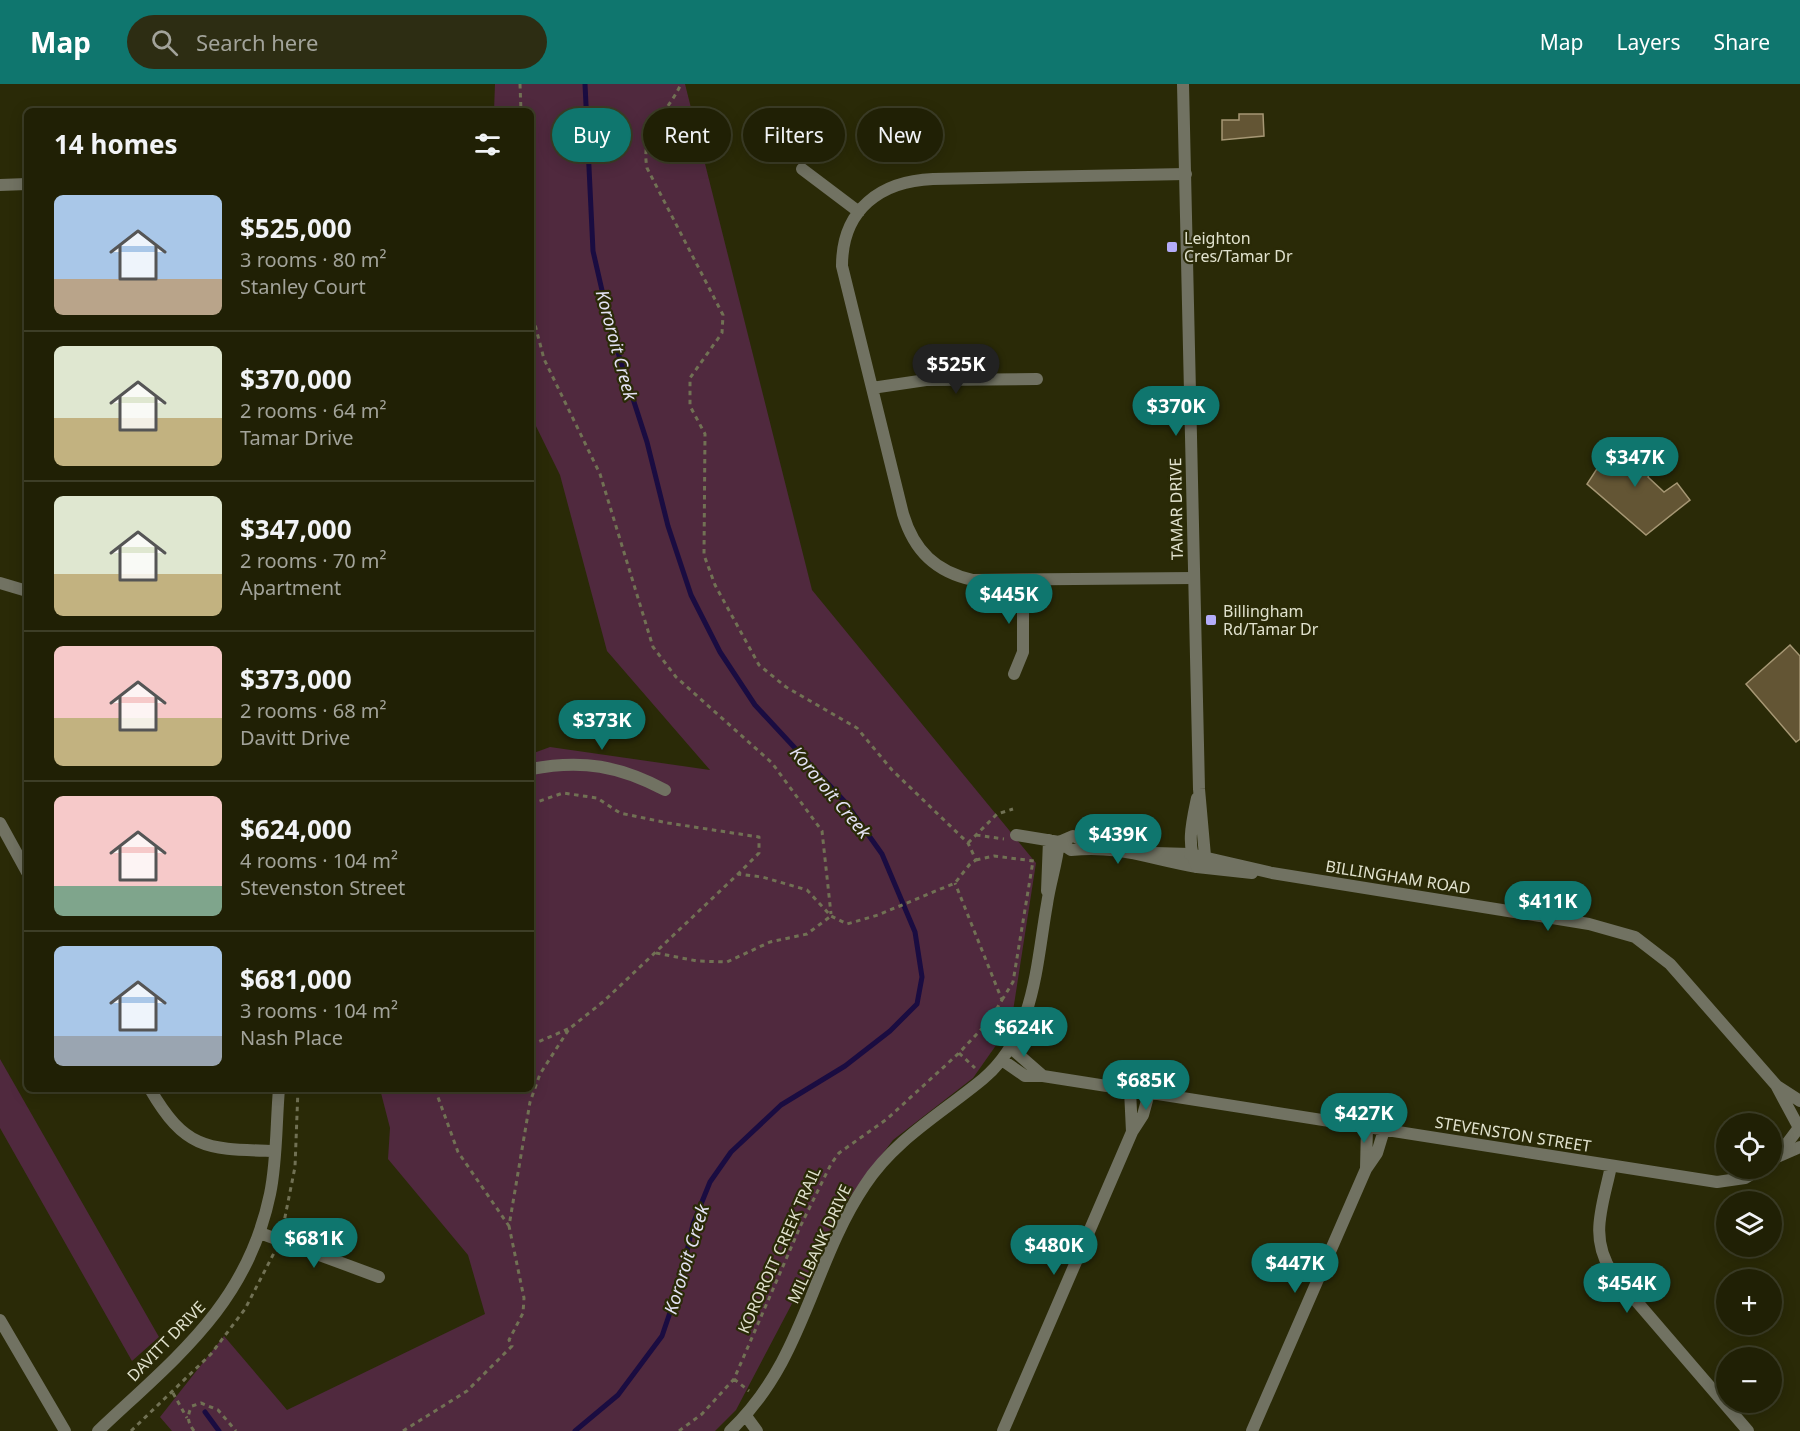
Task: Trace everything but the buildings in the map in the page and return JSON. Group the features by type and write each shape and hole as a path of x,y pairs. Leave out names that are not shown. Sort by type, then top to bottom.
{"street":[{"name":"TAMAR DRIVE","path":"1183,84 1199,789 1205,856"},
{"path":"802,169 859,212"},
{"path":"1186,174 913,180 882,191 859,212 846,235 842,266 905,520 920,551 942,570 974,580 1194,578"},
{"path":"0,185 24,184"},
{"path":"872,388 926,380 1037,379"},
{"path":"1014,674 1023,652 1023,581"},
{"path":"0,583 24,590"},
{"path":"534,768 557,764 618,769 665,790"},
{"name":"TAMAR DRIVE","path":"1190,854 1191,826 1199,789"},
{"path":"0,823 24,867"},
{"name":"BILLINGHAM ROAD","path":"1016,835 1054,841 1074,836 1099,847 1141,853 1197,867 1224,872 1272,873"},
{"name":"MILLBANK DRIVE","path":"730,1431 746,1416 785,1361 842,1227 865,1185 899,1145 984,1078 1011,1048 1031,1000 1047,901 1056,872 1054,841"},
{"name":"BILLINGHAM ROAD","path":"1141,853 1205,856 1272,873 1589,924 1635,937 1670,964 1776,1085 1799,1128"},
{"path":"1190,854 1197,867 1205,856"},
{"path":"1011,1048 1043,1076"},
{"name":"STEVENSTON STREET","path":"1002,1060 1025,1076 1043,1076 1611,1166 1724,1182 1740,1179"},
{"name":"BILLINGHAM ROAD","path":"1776,1085 1800,1101"},
{"path":"1130,1090 1132,1132"},
{"path":"152,1092 171,1122 190,1139 224,1149 274,1151"},
{"name":"DAVITT DRIVE","path":"98,1431 206,1328 242,1273 260,1233 270,1193 279,1092"},
{"path":"1003,1431 1132,1132 1143,1115 1149,1093"},
{"path":"1366,1169 1367,1127"},
{"path":"1782,1150 1799,1128"},
{"path":"1252,1431 1366,1169 1377,1153 1384,1130"},
{"path":"1782,1156 1800,1147"},
{"path":"1611,1166 1598,1241 1602,1258 1613,1274 1748,1431"},
{"path":"260,1233 379,1276"},
{"path":"0,1320 65,1431"},
{"path":"746,1416 757,1431"}],"path":[{"path":"520,84 521,108"},
{"path":"681,84 672,103 651,129 644,152 647,168 723,315 722,333 690,378 690,406 705,434 704,555 715,585 759,665 786,687 857,728 891,770 968,843 976,860"},
{"path":"534,321 544,359 600,474 653,647 676,677 772,762 822,831 831,916"},
{"path":"534,803 563,793 597,798 620,813 759,837 759,853 604,1001 569,1029 534,1044"},
{"path":"968,843 1001,811 1012,809"},
{"path":"976,835 1006,840 1016,835"},
{"path":"738,874 762,877 807,890 831,916 847,924 878,915 954,883 976,860 994,856 1042,862"},
{"name":"KOROROIT CREEK TRAIL","path":"679,1431 702,1414 734,1379 831,1164 839,1154 887,1119 959,1053 990,1020 1013,982 1033,861"},
{"path":"954,883 1002,1000"},
{"path":"656,953 697,961 727,962 770,942 807,934 831,916"},
{"path":"534,1091 540,1074 569,1029"},
{"path":"959,1053 978,1072"},
{"path":"436,1092 458,1152 509,1226"},
{"path":"403,1431 467,1391 512,1346 509,1340 523,1313 524,1298 509,1226 534,1092"},
{"path":"132,1431 173,1393 224,1336"},
{"path":"734,1379 753,1394"},
{"path":"173,1393 194,1431"},
{"path":"188,1419 192,1406 201,1403 218,1410 236,1431"}],"shaded area":[{"path":"495,84 685,84 691,108 643,108 643,162 705,162 812,590 1036,863 1011,1024 973,1078 893,1140 845,1203 736,1410 715,1431 172,1431 160,1417 224,1336 287,1410 485,1314 468,1255 388,1159 390,1128 381,1092 534,1092 534,753 550,747 710,770 607,651 560,475 534,422 534,108 494,108"},
{"path":"0,1059 159,1337 132,1361 0,1128"}],"waterway":[{"name":"Kororoit Creek","path":"575,1431 618,1395 662,1336 680,1283 693,1224 710,1182 731,1152 781,1105 845,1066 890,1031 917,1004 922,977 915,932 882,854 845,802 755,705 720,652 691,595 668,526 647,442 612,334 593,251 585,84"},
{"path":"205,1412 219,1431"}],"place":[{"name":"Leighton Cres/Tamar Dr","path":"1172,247"},
{"name":"Billingham Rd/Tamar Dr","path":"1211,620"}]}
